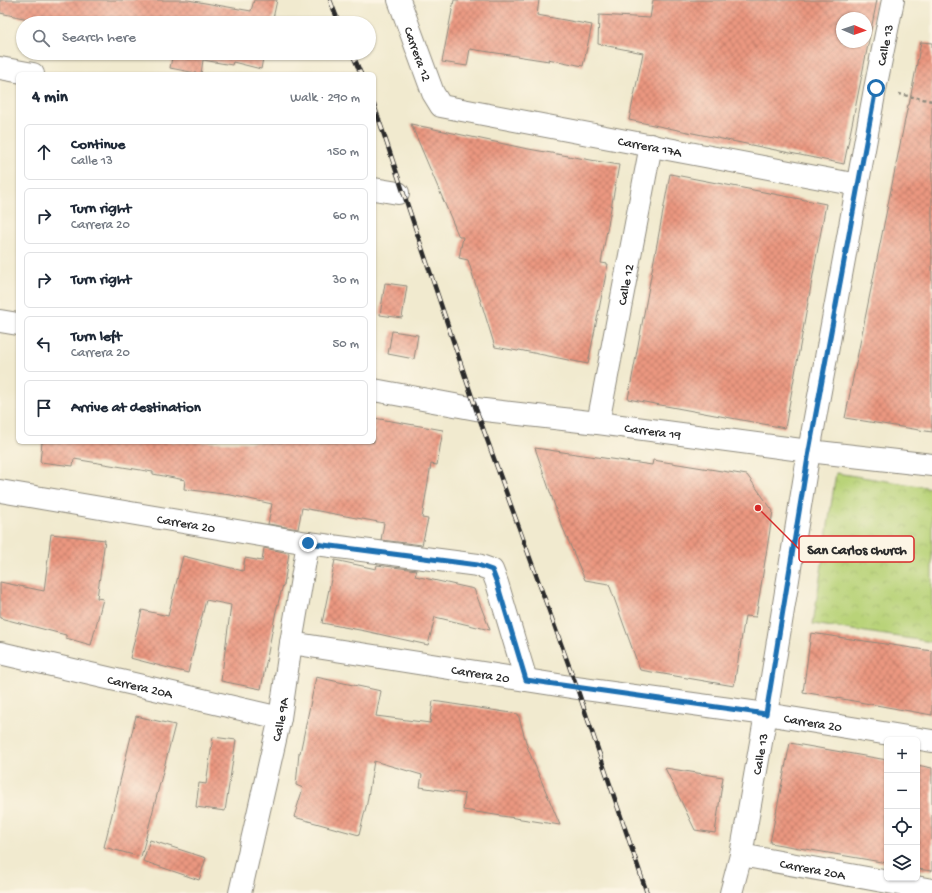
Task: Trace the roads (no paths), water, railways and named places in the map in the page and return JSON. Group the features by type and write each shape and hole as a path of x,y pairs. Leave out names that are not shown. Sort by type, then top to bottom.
{"street":[{"name":"Carrera 12","path":"399,0 433,93 442,106"},
{"name":"Calle 13","path":"731,893 741,855 766,714 809,451 893,0"},
{"path":"0,68 22,72"},
{"name":"Carrera 17A","path":"442,106 858,185"},
{"name":"Calle 12","path":"598,423 651,145"},
{"path":"376,189 398,193"},
{"path":"0,321 16,324"},
{"name":"Carrera 19","path":"376,390 476,409 932,465"},
{"name":"Carrera 20","path":"0,491 308,543 478,565 492,570 526,680"},
{"name":"Calle 9A","path":"240,893 280,718 308,543"},
{"name":"Carrera 20","path":"291,643 526,680 766,714 932,741"},
{"name":"Carrera 20A","path":"0,653 280,718"},
{"name":"Carrera 20A","path":"741,855 932,890"}],"railway":[{"path":"330,0 336,16"},
{"path":"355,60 360,72"},
{"path":"376,111 476,409 577,688 647,893"}],"place":[{"name":"San Carlos church","path":"758,508"}]}
